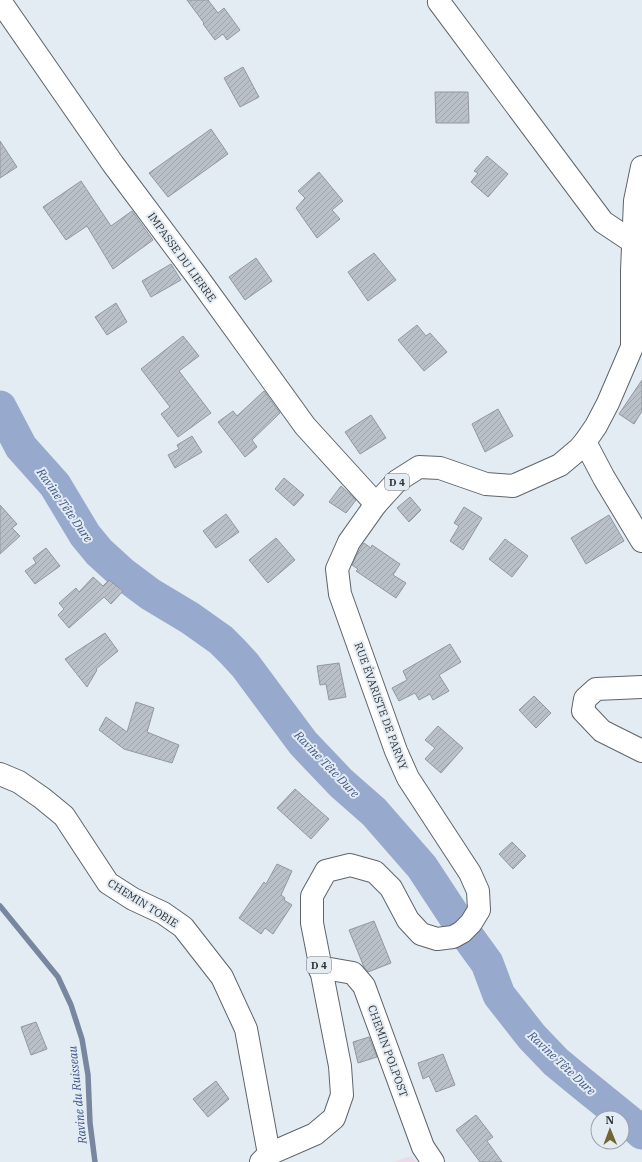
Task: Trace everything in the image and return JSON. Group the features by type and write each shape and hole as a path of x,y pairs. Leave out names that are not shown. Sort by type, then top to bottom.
{"street":[{"path":"440,0 603,222 633,242"},
{"name":"IMPASSE DU LIERRE","path":"0,1 113,164 196,275 305,426 376,504"},
{"name":"RUE ÉVARISTE DE PARNY","path":"265,1158 315,1134 334,1118 342,1095 340,1066 312,924 312,896 326,872 350,865 375,872 391,888 408,920 421,934 437,939 454,937 462,932 471,923 479,910 478,891 470,873 408,778 396,752 340,594 337,569 349,542 376,504 397,481 419,468 440,468 486,484 513,486 560,465 585,442 596,426 608,403 632,347 635,201 642,167"},
{"path":"585,442 604,478 642,541"},
{"path":"642,687 596,689 585,699 583,711 602,731 642,751"},
{"name":"CHEMIN TOBIE","path":"0,774 19,782 64,816 108,883 133,899 163,913 183,927 222,976 246,1029 265,1158"},
{"name":"CHEMIN POLPOST","path":"320,970 330,969 353,973 364,986 423,1147 432,1162"}],"shaded area":[{"path":"412,1156 416,1162 392,1162"}],"building":[{"path":"187,0 208,0 218,13 224,8 240,30 227,40 223,34 215,40"},
{"path":"243,67 259,97 240,107 224,78"},
{"path":"435,92 468,92 469,123 436,123"},
{"path":"211,129 228,154 168,197 149,173"},
{"path":"0,141 17,167 0,178"},
{"path":"487,156 508,174 488,197 471,182 478,173 474,171"},
{"path":"319,172 343,201 332,210 340,219 317,238 296,208 305,198 298,191"},
{"path":"81,181 111,226 132,211 153,240 113,269 87,226 66,240 43,207"},
{"path":"374,253 396,280 368,301 348,272"},
{"path":"256,258 272,281 245,300 229,277"},
{"path":"171,264 181,280 151,297 142,281"},
{"path":"116,303 127,322 107,335 95,317"},
{"path":"417,325 426,336 430,333 447,352 424,371 398,340"},
{"path":"183,336 199,356 179,371 211,413 178,437 161,414 170,407 141,369"},
{"path":"642,380 642,411 634,424 619,414"},
{"path":"264,391 280,413 252,440 257,447 245,457 218,422 233,411 237,416"},
{"path":"498,409 513,436 485,452 472,424"},
{"path":"371,415 386,438 360,454 345,432"},
{"path":"192,436 202,452 175,468 168,455 179,449 177,445"},
{"path":"284,478 304,495 294,506 275,489"},
{"path":"341,486 356,500 346,513 329,502"},
{"path":"410,497 421,510 409,522 397,508"},
{"path":"0,505 17,524 12,528 20,536 0,554"},
{"path":"464,507 482,518 463,550 450,541 459,526 454,523"},
{"path":"226,514 239,532 216,548 203,531"},
{"path":"609,515 624,541 586,564 571,538"},
{"path":"276,538 295,560 268,583 249,560"},
{"path":"505,539 528,556 512,577 489,559"},
{"path":"364,543 371,548 372,545 400,564 393,575 406,583 396,598 356,571 358,569 352,565"},
{"path":"46,548 60,566 35,584 25,571 36,563 33,558"},
{"path":"93,577 103,586 109,580 123,591 111,604 104,597 69,628 58,615 64,609 59,603 76,588 79,592"},
{"path":"105,633 118,651 96,669 97,670 87,687 65,659"},
{"path":"450,644 461,662 439,675 449,691 433,700 430,694 419,700 415,693 399,701 392,688 407,680 403,671"},
{"path":"339,663 346,697 329,700 326,684 320,685 317,666"},
{"path":"534,696 551,713 536,728 519,710"},
{"path":"136,702 154,708 147,732 179,745 172,763 124,749 99,730 106,717 127,732"},
{"path":"438,726 463,748 441,773 425,759 435,748 425,740"},
{"path":"295,789 329,819 311,839 277,808"},
{"path":"512,842 526,856 513,869 499,854"},
{"path":"277,864 292,871 281,895 285,898 284,900 292,905 273,934 265,928 261,934 239,918 264,882 266,884"},
{"path":"374,921 391,963 368,972 364,967 349,930"},
{"path":"36,1022 47,1049 31,1055 21,1027"},
{"path":"369,1037 377,1057 358,1063 353,1042"},
{"path":"443,1054 455,1085 436,1092 429,1076 423,1079 418,1063"},
{"path":"216,1081 229,1099 208,1117 193,1099"},
{"path":"476,1115 493,1137 487,1141 502,1162 480,1162 456,1130"}],"waterway":[{"name":"Ravine Tête Dure","path":"0,407 21,447 55,485 85,535 99,552 122,573 150,594 190,618 221,640 233,652 245,665 303,743 341,783 374,812 422,867 487,963 499,995 532,1037 556,1062 642,1133"},
{"name":"Ravine du Ruisseau","path":"0,906 58,977 71,1005 82,1039 88,1075 90,1123 95,1162"}]}
